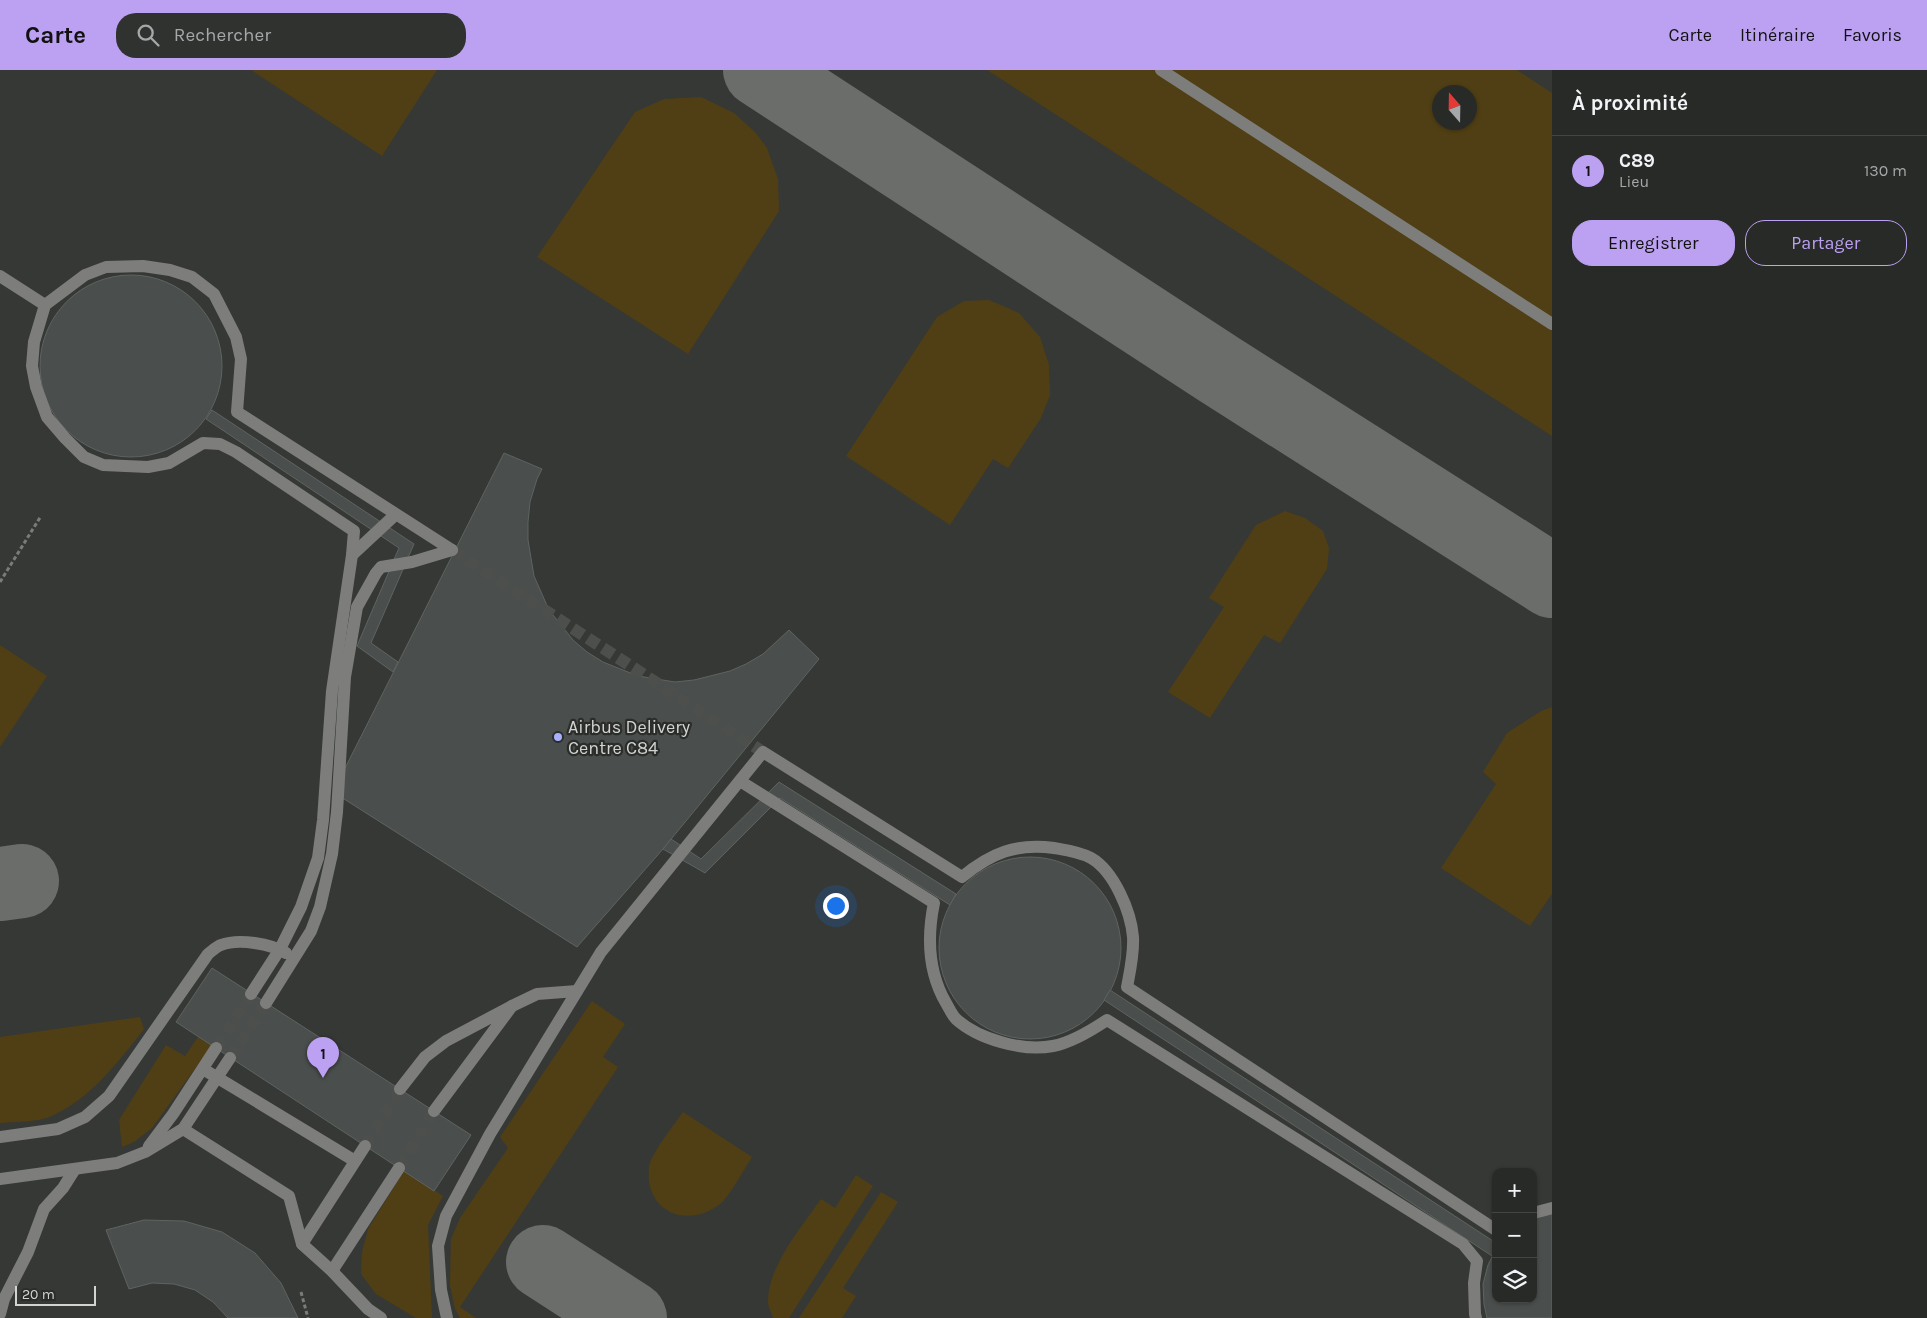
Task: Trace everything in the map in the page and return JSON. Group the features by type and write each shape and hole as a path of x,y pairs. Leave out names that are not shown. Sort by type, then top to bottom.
{"lane":[{"path":"1161,70 1552,324"},
{"path":"251,994 280,949 301,907 318,858 323,820 332,690 354,531 236,452 220,444 203,443 169,463 148,468 103,465 84,457 65,438 48,417 36,387 32,366 34,342 45,305 85,274 106,267 143,266 170,270 192,277 214,294 236,337 240,359 237,412 452,550 412,562 382,567 376,573 357,607 346,678 337,812 332,854 320,907 311,931 266,1003"},
{"path":"0,276 45,305"},
{"path":"352,555 395,515"},
{"path":"447,1318 441,1290 438,1246 446,1216 490,1134 601,952 763,752 962,877 982,861 1009,849 1038,846 1068,850 1092,859 1111,876 1125,903 1133,937 1127,987 1492,1227"},
{"path":"740,781 934,903 931,918 930,944 932,969 941,993 955,1018 979,1034 1008,1043 1035,1047 1054,1046 1090,1031 1107,1020 1463,1244 1477,1261 1474,1283 1476,1318"},
{"path":"0,1137 58,1130 85,1118 110,1096 208,954 221,945 248,942 280,949 295,958"},
{"path":"400,1090 425,1057 446,1041 537,994 577,992"},
{"path":"434,1111 512,1006"},
{"path":"145,1152 173,1114 216,1048"},
{"path":"0,1179 117,1163 145,1152 183,1129 230,1058"},
{"path":"203,1069 355,1161"},
{"path":"183,1129 289,1196 302,1244 332,1271 368,1309 381,1318"},
{"path":"302,1244 365,1146"},
{"path":"332,1271 398,1168"},
{"path":"0,1314 4,1299 28,1252 44,1209 63,1188 75,1169"},
{"path":"1537,1211 1552,1208"}],"path":[{"path":"0,582 41,516"},
{"path":"301,1292 308,1318"}],"shaded area":[{"path":"251,70 437,70 382,156"},
{"path":"987,70 1517,70 1552,93 1552,436"},
{"path":"701,97 734,113 756,133 767,148 778,179 779,211 688,354 537,257 635,112 664,99"},
{"path":"989,300 1019,313 1040,337 1049,365 1050,395 1041,418 1008,468 993,459 950,525 846,456 937,317 964,301"},
{"path":"1285,511 1305,518 1323,531 1329,548 1327,569 1280,643 1264,635 1210,718 1168,692 1224,607 1209,598 1256,525"},
{"path":"0,645 47,676 0,747"},
{"path":"1552,707 1552,894 1530,926 1441,868 1496,784 1483,772 1507,733 1541,711"},
{"path":"592,1001 625,1024 603,1057 618,1067 460,1307 476,1318 460,1318 455,1309 450,1285 451,1239 460,1218 508,1148 500,1137"},
{"path":"140,1017 144,1029 102,1079 77,1101 64,1110 44,1119 0,1123 0,1037"},
{"path":"198,1037 212,1045 152,1128 134,1142 122,1147 119,1120 166,1045 185,1056"},
{"path":"683,1112 752,1157 720,1204 707,1212 694,1215 681,1215 670,1212 660,1205 653,1195 649,1182 649,1167 654,1154"},
{"path":"404,1171 443,1196 428,1225 432,1318 416,1318 376,1294 361,1274 362,1252 368,1229"},
{"path":"856,1175 873,1186 789,1318 773,1318 768,1303 769,1289 779,1262 787,1248 821,1199 835,1208"},
{"path":"881,1192 898,1202 843,1288 856,1296 842,1318 799,1318"}],"building":[{"path":"140,275 166,282 182,290 201,308 215,331 222,357 222,375 215,401 207,417 189,436 182,442 157,453 140,457 122,457 96,450 80,442 55,417 47,401 42,384 40,357 47,331 55,315 80,290 96,282 113,277"},
{"path":"212,410 414,544 371,643 398,662 393,672 357,646 399,548 206,419"},
{"name":"Airbus Delivery Centre C84","path":"504,453 542,469 530,502 528,522 528,540 534,576 549,610 573,640 587,652 603,662 638,676 675,682 694,680 730,671 746,664 763,654 789,630 819,659 663,849 577,947 333,792"},
{"path":"779,782 956,894 950,905 780,798 705,873 663,849 671,839 701,859"},
{"path":"1039,857 1065,864 1081,872 1100,890 1114,913 1121,939 1121,957 1114,983 1106,999 1088,1018 1081,1024 1056,1035 1039,1039 1021,1039 995,1032 979,1024 954,999 946,983 941,966 939,939 946,913 954,897 979,872 995,864 1012,859"},
{"path":"212,968 471,1135 434,1191 176,1022"},
{"path":"1110,990 1492,1240 1492,1256 1104,1000"},
{"path":"1552,1214 1552,1318 1487,1318 1483,1284 1492,1257 1492,1303 1537,1303 1537,1218"},
{"path":"144,1220 184,1221 222,1232 255,1253 281,1283 298,1318 228,1318 213,1302 195,1290 174,1284 152,1283 129,1289 106,1230"}],"taxiway":[{"path":"760,70 1220,370 1552,581"},
{"path":"0,884 22,881"},
{"path":"543,1262 630,1318"}],"tunnel":[{"path":"452,550 763,752"},
{"path":"216,1048 251,994"},
{"path":"230,1058 266,1003"},
{"path":"365,1146 400,1089"},
{"path":"399,1168 434,1111"}],"place":[{"name":"Airbus Delivery Centre C84","path":"558,737"},
{"name":"C89","path":"323,1078"}]}
